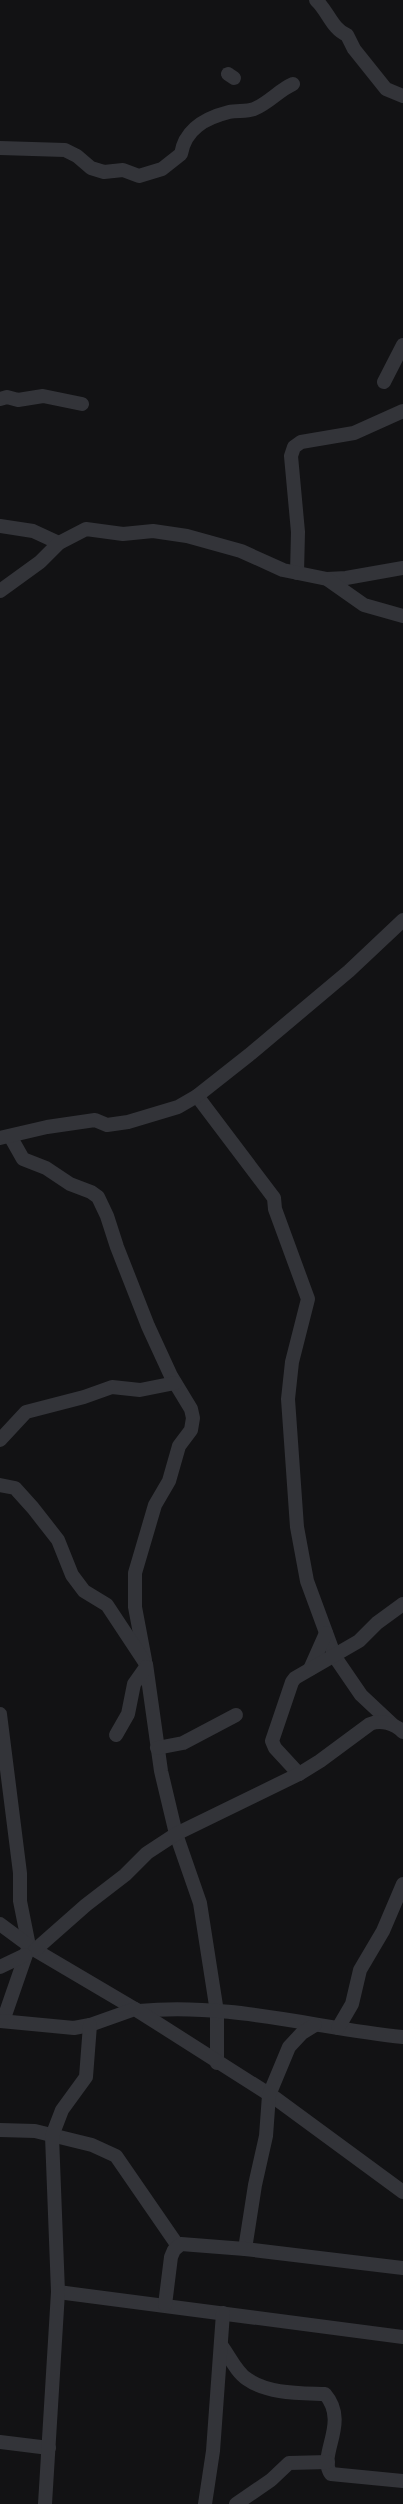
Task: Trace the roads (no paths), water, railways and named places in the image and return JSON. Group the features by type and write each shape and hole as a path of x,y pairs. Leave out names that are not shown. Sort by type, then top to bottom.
{"street":[{"path":"316,0 325,8 338,31 347,35 354,49 386,89 403,96"},
{"path":"0,148 64,150 77,156 92,168 104,172 123,170 139,176 162,169 181,154 183,141 192,129 229,112 253,109 272,100 293,84"},
{"path":"384,382 403,345"},
{"path":"0,398 7,397 18,400 43,396 82,404"},
{"path":"297,573 298,524 291,456 294,447 301,442 362,430 403,412"},
{"path":"0,526 33,530 59,542"},
{"path":"0,591 40,562 59,542 90,528 112,533 171,533 241,551 283,570 327,579 346,578 403,568"},
{"path":"327,579 364,605 403,616"},
{"path":"217,2063 217,2012 200,1903 176,1834 157,1748 146,1665 135,1607 135,1573 155,1505 169,1481 179,1446 191,1430 193,1418 188,1402 174,1383 146,1319 117,1247 108,1216 98,1198 91,1192 70,1184 44,1166 23,1159 5,1137 95,1120 107,1125 128,1122 161,1114 197,1096 349,971 403,920"},
{"path":"197,1096 274,1198 275,1209 308,1297 306,1312 292,1362 288,1399 297,1527 307,1581 335,1657 361,1694 397,1728"},
{"path":"0,1440 26,1412 84,1397 112,1387 140,1390 174,1383"},
{"path":"0,1485 15,1488 33,1508 58,1540 72,1574 84,1591 107,1605 146,1665"},
{"path":"299,1774 275,1748 272,1741 287,1691 295,1678 335,1657 359,1642 377,1623 403,1604"},
{"path":"310,1669 326,1633"},
{"path":"116,1735 128,1714 134,1684 146,1665"},
{"path":"0,1714 4,1792 20,1873 20,1901 30,1951 1,2021 74,2028 90,2025 137,2010 166,2008 260,2015 315,2025 403,2037"},
{"path":"157,1748 183,1743 236,1715"},
{"path":"0,1967 30,1951 125,1875 147,1853 176,1834 299,1774 320,1762 363,1727 374,1722 397,1728"},
{"path":"338,2028 352,2004 360,1970 383,1931 403,1884"},
{"path":"0,1924 30,1951 137,2010 217,2063 269,2095 403,2192"},
{"path":"45,2504 58,2292 52,2136 62,2110 86,2077 90,2025"},
{"path":"245,2249 255,2185 266,2136 269,2095 289,2047 302,2033 315,2025"},
{"path":"0,2130 35,2131 92,2145 116,2156 178,2246"},
{"path":"166,2305 171,2257 178,2246 186,2244 245,2249 403,2268"},
{"path":"58,2292 403,2337"},
{"path":"205,2504 213,2451 223,2313"},
{"path":"221,2345 240,2371 254,2383 283,2391 325,2394 333,2405 336,2415 328,2462 328,2470 331,2474 403,2481"},
{"path":"0,2442 49,2448"},
{"path":"236,2504 271,2480 288,2463 328,2462"}]}
